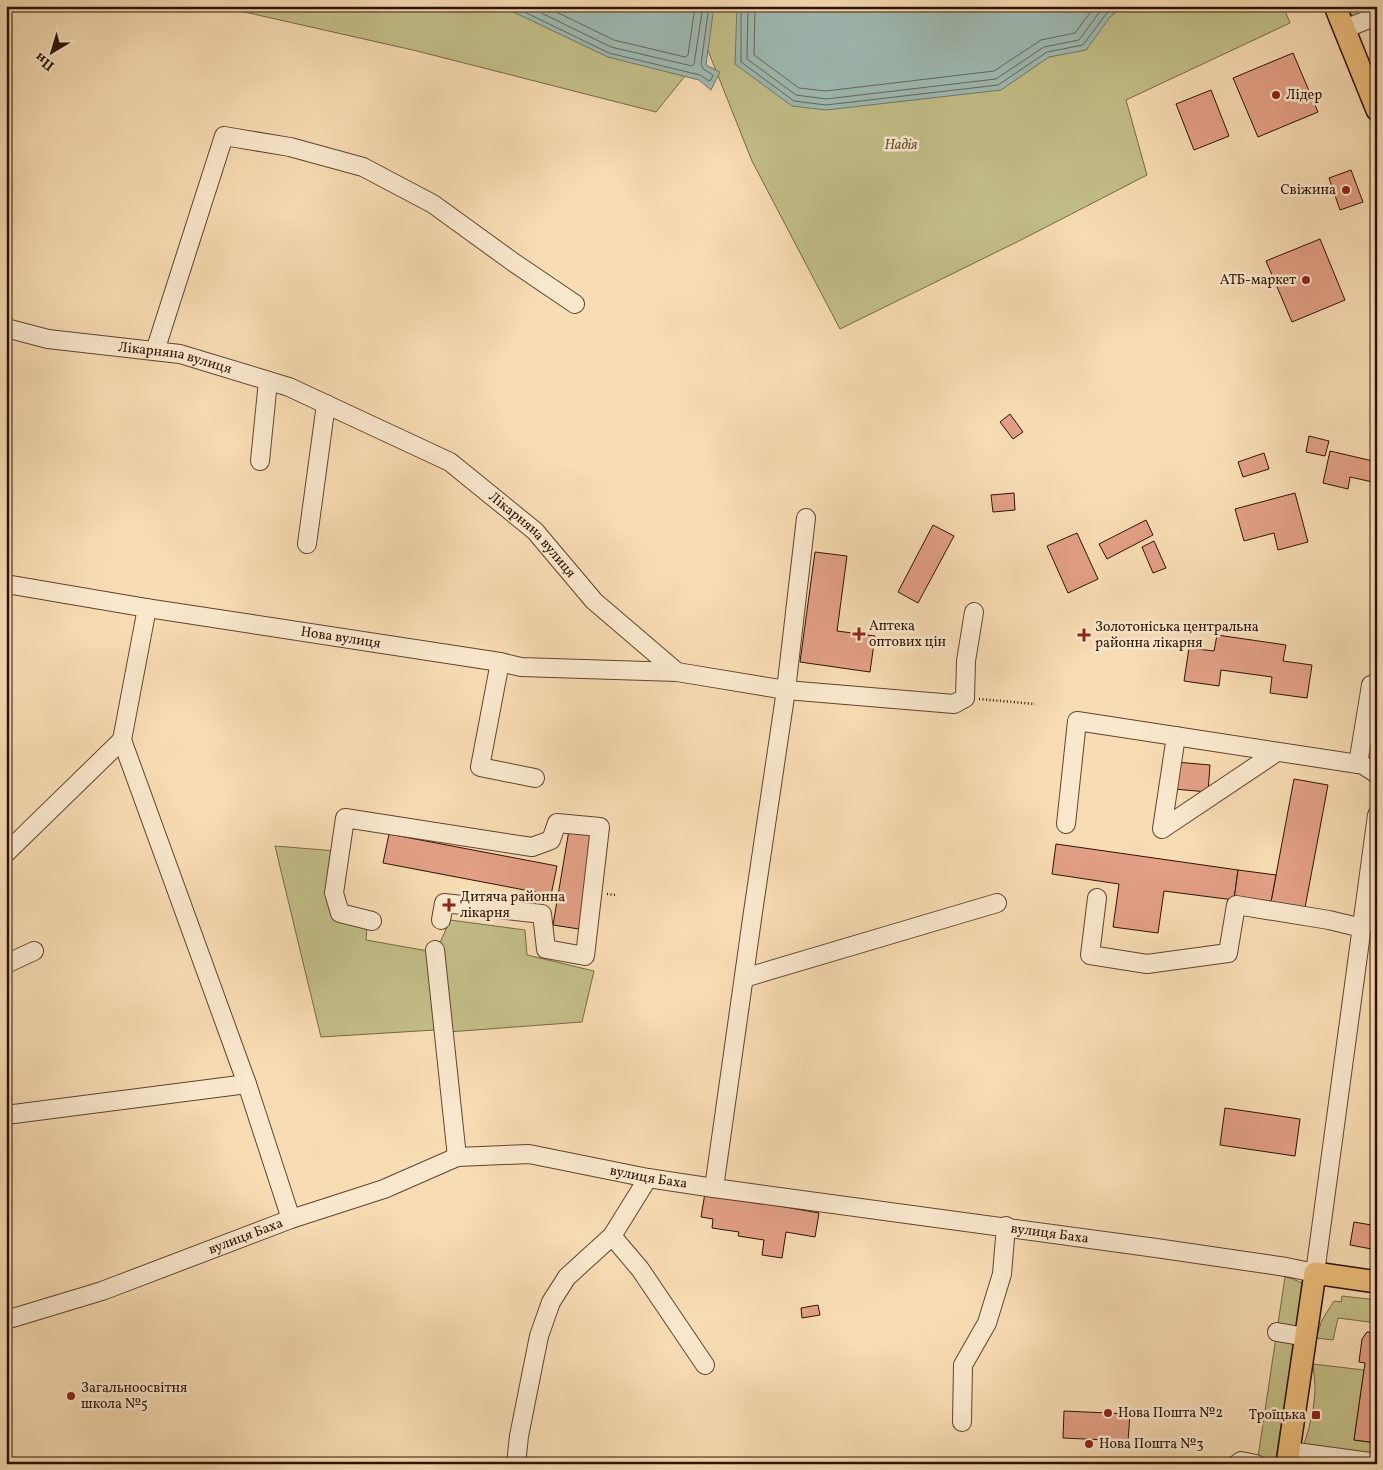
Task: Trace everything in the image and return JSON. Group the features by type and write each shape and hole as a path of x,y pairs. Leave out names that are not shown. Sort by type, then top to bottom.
{"main road":[{"path":"1335,6 1377,110"},
{"path":"1288,1457 1315,1273 1377,1282"}],"street":[{"path":"1344,29 1377,16"},
{"path":"155,351 224,136 290,147 363,167 433,204 575,304"},
{"name":"Лікарняна вулиця","path":"6,328 48,339 180,354 290,388 450,462 536,531 594,601 677,672"},
{"path":"260,461 268,381"},
{"path":"307,544 326,404"},
{"path":"714,1188 786,690 806,518"},
{"name":"Нова вулиця","path":"6,584 147,608 500,662 520,667 677,672"},
{"path":"147,608 122,740 247,1084 291,1219"},
{"path":"677,672 786,690 954,704 965,698 966,661 974,612"},
{"path":"500,662 480,767 535,778"},
{"path":"1358,764 1371,685 1377,686"},
{"path":"1066,824 1077,721 1358,764 1377,774"},
{"path":"1176,736 1162,830 1277,752"},
{"path":"6,853 122,740"},
{"path":"1315,1273 1362,928 1374,854 1377,815"},
{"path":"372,922 340,913 334,893 345,818 532,847 551,840 557,823 600,827 585,956 546,949 542,914 444,902 441,920"},
{"path":"1097,898 1090,955 1147,964 1228,953 1236,905 1329,920 1362,928"},
{"path":"744,978 997,903"},
{"path":"435,950 457,1157"},
{"path":"6,964 34,951"},
{"path":"6,1115 247,1084"},
{"name":"вулиця Баха","path":"6,1320 102,1291 291,1219 384,1189 457,1157 529,1154 648,1178 714,1188 1006,1226 1315,1273"},
{"path":"516,1464 519,1436 538,1336 551,1302 567,1277 612,1236 648,1178"},
{"path":"962,1422 963,1365 987,1323 1002,1274 1006,1226"},
{"path":"612,1236 640,1269 705,1365"},
{"path":"1277,1332 1306,1337"},
{"path":"1288,1457 1377,1463"},
{"path":"1237,1464 1241,1462 1256,1464"}],"path":[{"path":"965,698 1035,704"},
{"path":"606,894 615,895"}],"green space":[{"path":"218,6 684,6 691,31 685,76 656,112 417,51"},
{"name":"Надія","path":"699,6 1283,6 1290,23 1126,100 1147,175 1019,241 840,329 752,161 703,38"},
{"path":"1348,6 1376,6 1377,16 1355,25"},
{"path":"275,846 336,851 330,897 367,925 366,940 428,951 435,1030 321,1037"},
{"path":"450,920 525,930 527,955 594,971 582,1022 448,1032 439,945"},
{"path":"1285,1277 1302,1283 1302,1292 1275,1464 1257,1464"},
{"path":"1342,1296 1377,1300 1377,1323 1338,1318 1333,1340 1316,1338 1322,1320 1334,1301 1341,1302"},
{"path":"1313,1364 1364,1370 1354,1440 1377,1443 1377,1463 1315,1455 1314,1464 1295,1464 1309,1429 1313,1409 1315,1381"}],"water":[{"path":"446,6 714,6 706,65 720,72 711,90 699,80 608,57 505,8 460,12"},
{"path":"737,6 1124,6 1110,17 1086,50 1049,57 1001,90 826,110 792,106 735,64"}],"building":[{"name":"Лідер","path":"1293,53 1318,112 1258,137 1233,78"},
{"path":"1211,90 1229,136 1194,150 1176,104"},
{"name":"Свіжина","path":"1351,170 1363,202 1340,210 1329,178"},
{"name":"АТБ-маркет","path":"1320,239 1345,300 1292,322 1266,261"},
{"path":"1010,414 1023,432 1013,439 1000,422"},
{"path":"1309,436 1329,441 1325,456 1306,452"},
{"path":"1330,451 1377,462 1377,483 1350,477 1348,489 1323,483"},
{"path":"1264,453 1269,469 1243,477 1238,462"},
{"path":"1014,493 1015,510 993,512 991,495"},
{"path":"1295,493 1308,542 1278,550 1274,533 1244,541 1235,509"},
{"path":"1146,520 1153,535 1107,559 1099,544"},
{"path":"933,525 954,536 918,603 898,592"},
{"path":"1077,533 1098,579 1068,593 1047,546"},
{"path":"1154,541 1166,568 1153,573 1142,547"},
{"path":"815,552 847,556 837,631 875,636 870,672 800,662"},
{"path":"1217,635 1286,645 1283,661 1312,665 1307,698 1270,693 1272,677 1221,670 1219,686 1184,681 1189,648 1214,651"},
{"path":"1176,762 1210,765 1208,792 1174,789"},
{"path":"1294,779 1328,785 1304,913 1270,907"},
{"path":"569,830 594,835 579,929 553,925"},
{"path":"389,834 557,866 551,895 383,863"},
{"path":"1056,844 1238,870 1234,900 1164,891 1158,933 1113,927 1119,884 1052,874"},
{"path":"1238,870 1276,875 1270,907 1234,900"},
{"path":"1225,1108 1300,1119 1295,1156 1220,1145"},
{"path":"705,1193 819,1213 815,1237 786,1232 782,1258 762,1255 764,1240 738,1236 739,1232 712,1228 713,1219 701,1217"},
{"path":"1354,1222 1377,1226 1377,1250 1350,1245"},
{"path":"818,1305 820,1315 802,1318 801,1308"},
{"path":"1367,1332 1377,1333 1377,1443 1354,1440 1365,1363 1359,1362 1362,1339"},
{"path":"1064,1411 1130,1414 1128,1441 1063,1438"}],"place":[{"name":"Лідер","path":"1276,95"},
{"name":"Свіжина","path":"1346,190"},
{"name":"АТБ-маркет","path":"1306,280"},
{"name":"Аптека оптових цін","path":"859,634"},
{"name":"Золотоніська центральна районна лікарня","path":"1084,635"},
{"name":"Дитяча районна лікарня","path":"449,905"},
{"name":"Загальноосвітня школа №5","path":"71,1396"},
{"name":"Нова Пошта №2","path":"1108,1413"},
{"name":"Троїцька","path":"1316,1415"},
{"name":"Нова Пошта №3","path":"1089,1444"}]}
